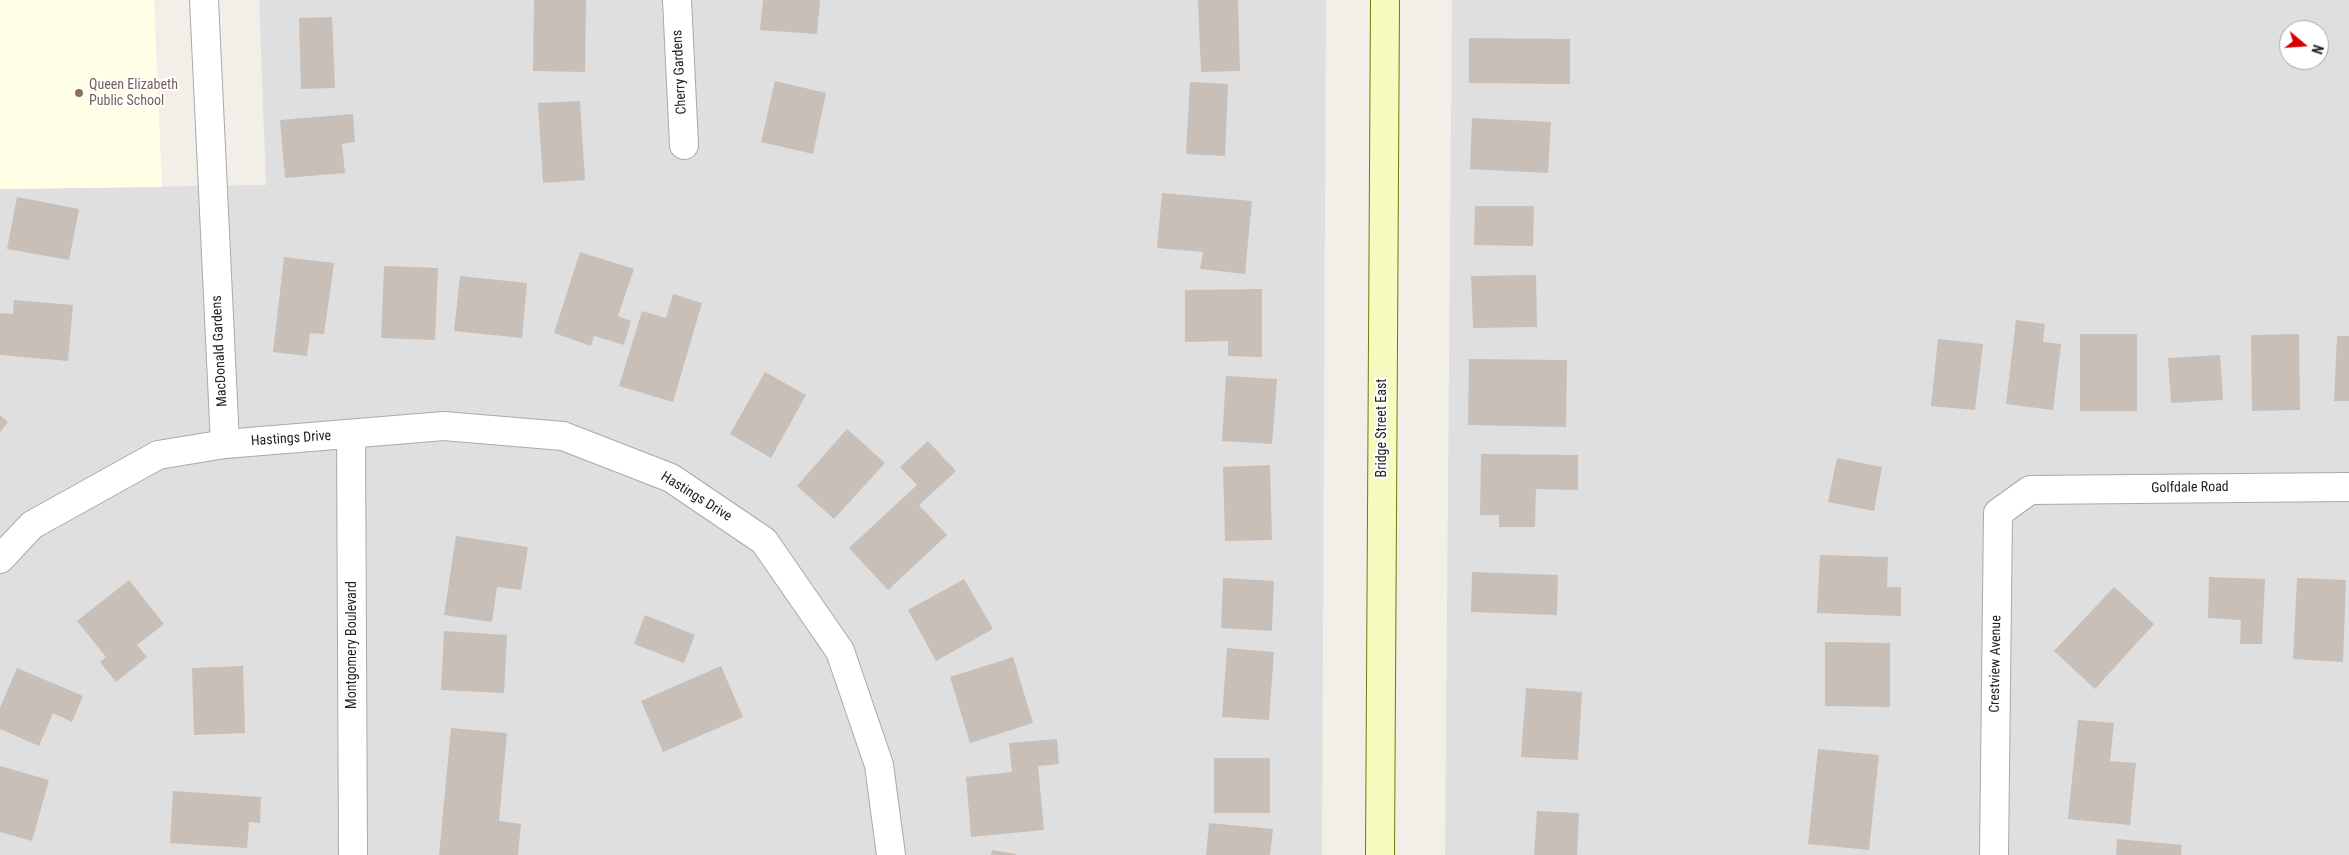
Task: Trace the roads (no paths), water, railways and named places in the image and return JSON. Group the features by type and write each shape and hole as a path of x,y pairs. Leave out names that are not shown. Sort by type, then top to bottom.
{"street":[{"name":"MacDonald Gardens","path":"204,0 225,444"},
{"name":"Cherry Gardens","path":"677,0 684,145"},
{"name":"Bridge Street East","path":"1380,855 1385,0"},
{"name":"Hastings Drive","path":"225,444 444,426 563,436 671,478 764,541 840,651 879,765 891,855"},
{"name":"Montgomery Boulevard","path":"351,434 352,855"},
{"path":"0,560 32,525 158,455 225,444"},
{"name":"Golfdale Road","path":"2030,490 2349,487"},
{"name":"Crestview Avenue","path":"1994,855 1998,514 2030,490"}],"place":[{"name":"Queen Elizabeth Public School","path":"79,93"}]}
